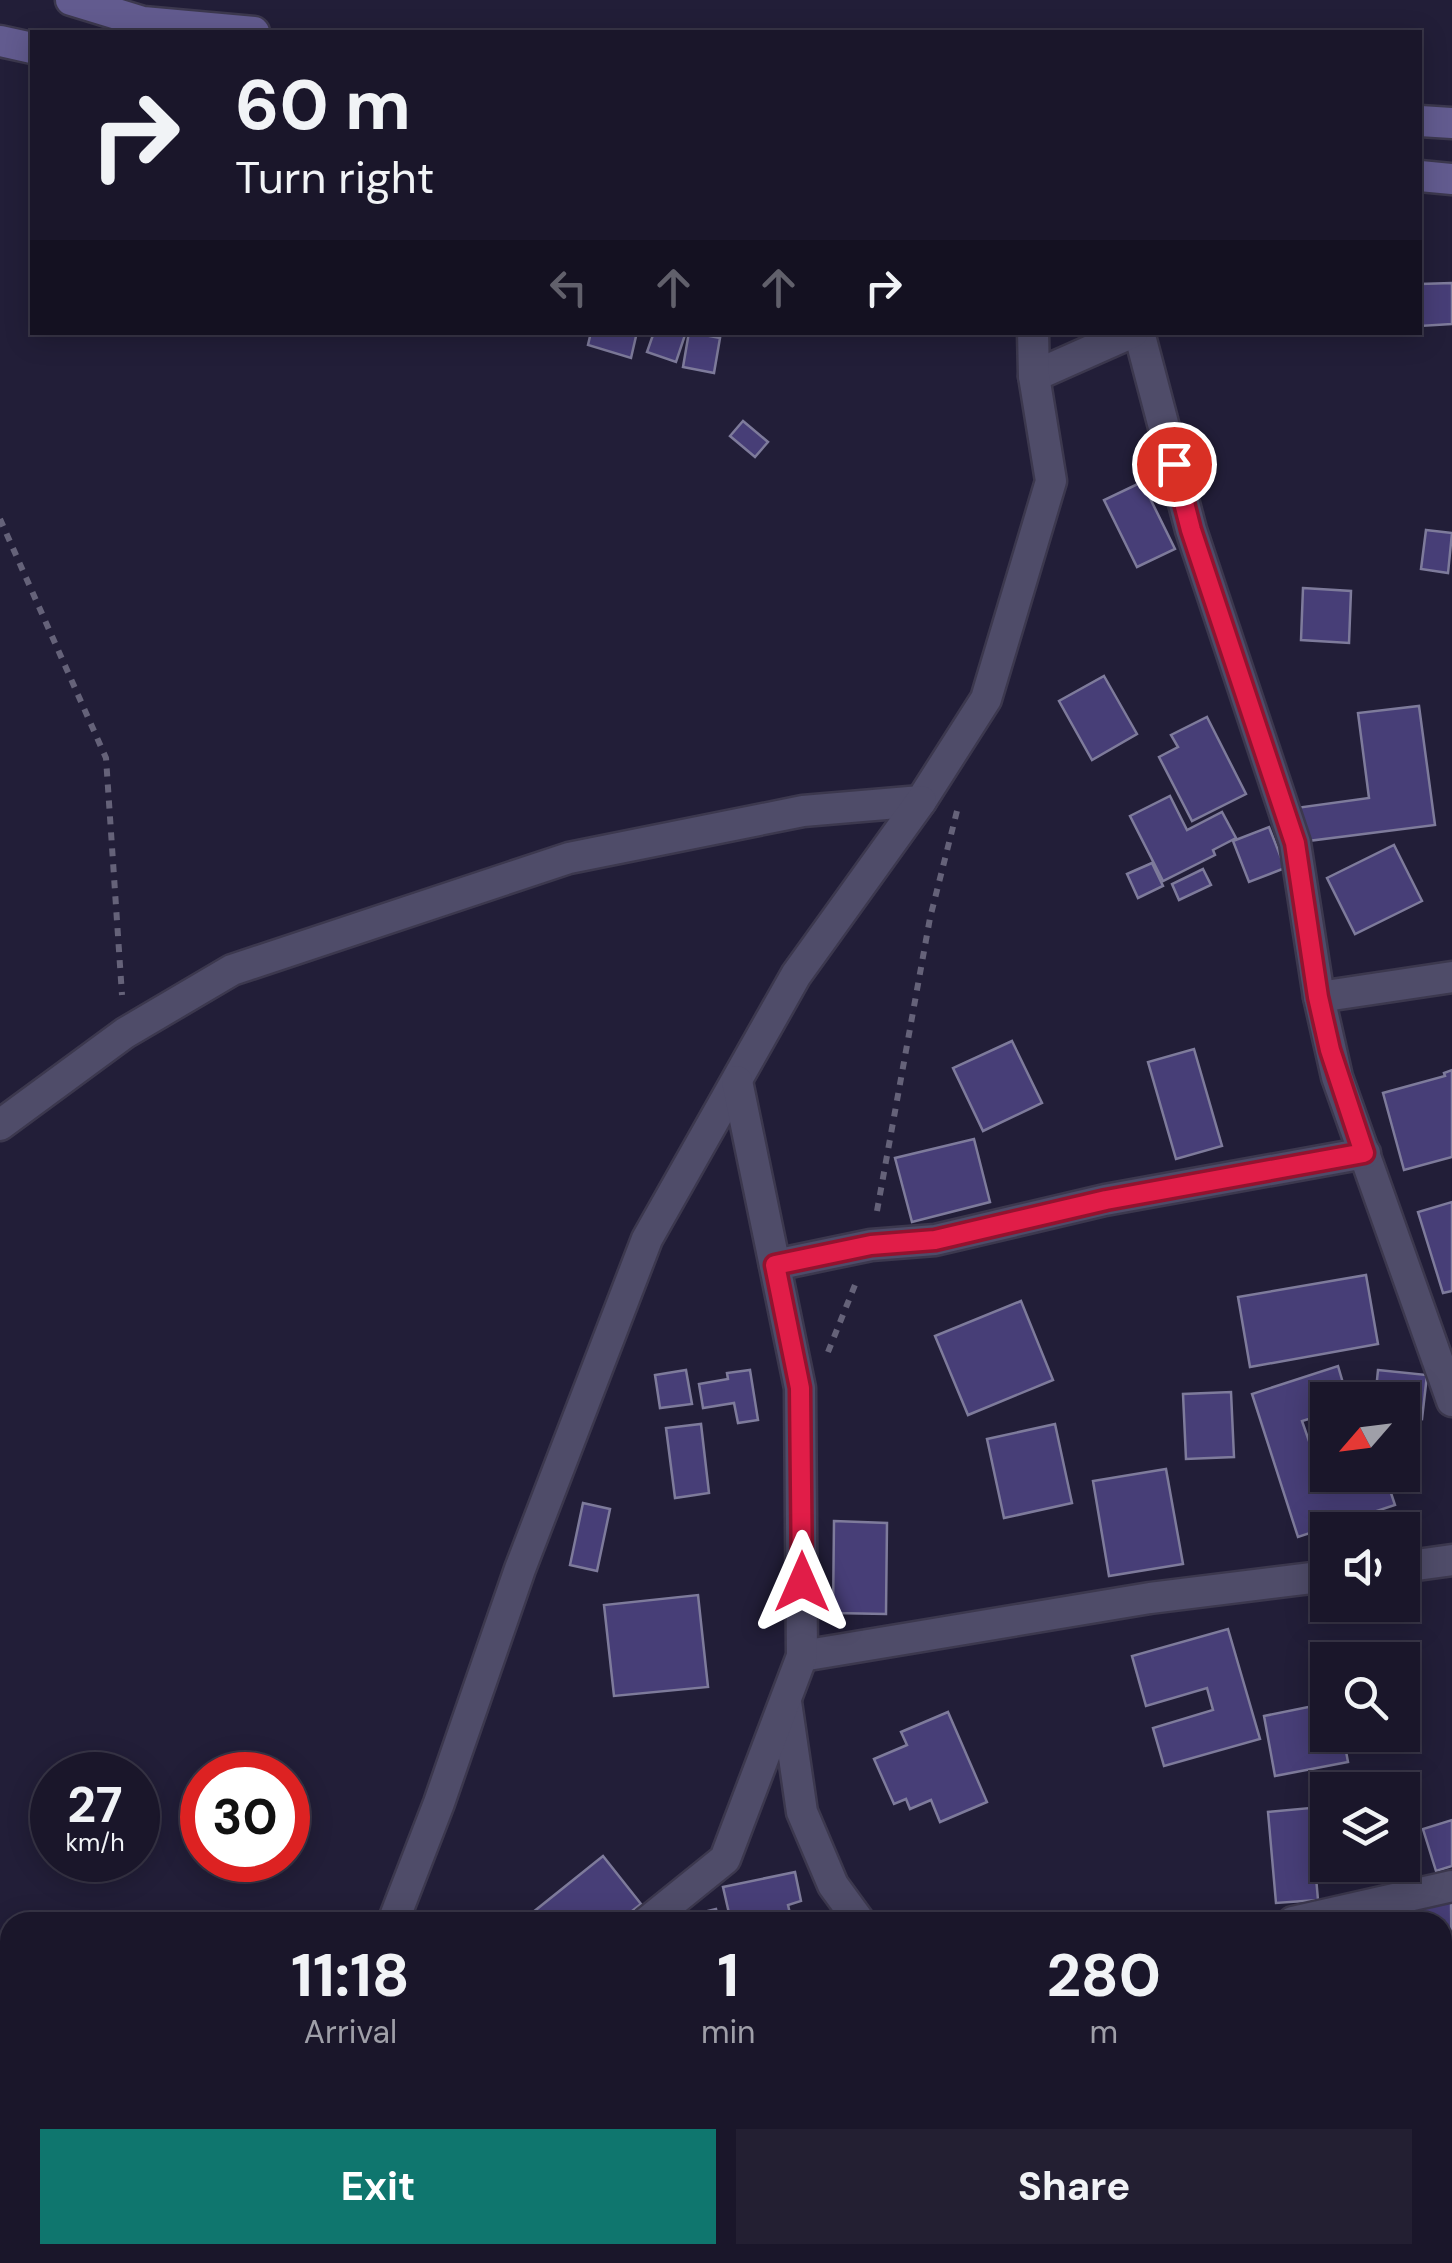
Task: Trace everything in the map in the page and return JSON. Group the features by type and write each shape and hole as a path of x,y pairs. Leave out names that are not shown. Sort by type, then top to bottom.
{"main road":[{"path":"71,0 143,22 232,30"},
{"path":"0,41 30,48"},
{"path":"1422,120 1452,123"},
{"path":"1422,176 1452,179"}],"street":[{"path":"397,1912 520,1569 647,1239 796,975 921,801 986,699 1051,481 1034,376 1033,335"},
{"path":"1034,376 1129,335"},
{"path":"1137,335 1191,530 1295,843 1318,997 1337,1077 1450,1391"},
{"path":"0,1125 125,1033 232,970 569,858 803,811 921,801"},
{"path":"1318,997 1452,976"},
{"path":"660,1912 726,1859 802,1656 800,1388 736,1081"},
{"path":"775,1265 871,1245 935,1240 1106,1200 1364,1153"},
{"path":"1420,1564 1452,1560"},
{"path":"802,1656 1150,1598 1310,1578"},
{"path":"786,1699 802,1812 834,1885 853,1912"},
{"path":"1337,1912 1452,1886"}],"path":[{"path":"0,520 106,758 125,1033"},
{"path":"823,1368 871,1245 930,918 958,808"}],"building":[{"path":"1452,283 1452,324 1422,326 1422,284"},
{"path":"590,335 636,335 631,358 588,345"},
{"path":"653,335 685,335 676,362 647,352"},
{"path":"688,335 720,338 714,373 683,367"},
{"path":"743,421 768,442 755,457 730,436"},
{"path":"1142,482 1175,549 1137,567 1104,500"},
{"path":"1426,530 1452,533 1448,573 1421,569"},
{"path":"1303,588 1351,591 1349,643 1301,640"},
{"path":"1104,676 1137,734 1092,760 1059,701"},
{"path":"1419,706 1435,825 1300,842 1296,808 1369,798 1358,713"},
{"path":"1207,717 1246,794 1192,821 1159,757 1178,747 1171,735"},
{"path":"1170,796 1187,830 1222,812 1236,838 1213,850 1215,855 1163,881 1130,816"},
{"path":"1269,827 1285,868 1249,882 1233,841"},
{"path":"1394,845 1422,901 1355,934 1327,878"},
{"path":"1152,863 1163,886 1138,898 1127,874"},
{"path":"1203,869 1211,885 1179,900 1172,884"},
{"path":"1012,1041 1042,1103 983,1131 953,1068"},
{"path":"1194,1049 1222,1146 1176,1159 1148,1062"},
{"path":"1452,1070 1452,1157 1404,1170 1383,1093 1445,1076"},
{"path":"974,1139 990,1202 912,1222 895,1158"},
{"path":"1452,1202 1452,1291 1443,1293 1418,1212"},
{"path":"1366,1275 1378,1344 1250,1367 1238,1297"},
{"path":"1021,1301 1053,1380 968,1415 935,1336"},
{"path":"1338,1366 1343,1382 1310,1382 1310,1419 1302,1421 1310,1444 1310,1492 1391,1492 1395,1505 1374,1512 1310,1512 1310,1533 1298,1537 1252,1394"},
{"path":"686,1370 692,1404 660,1408 655,1375"},
{"path":"750,1370 758,1420 738,1423 734,1403 703,1408 699,1384 728,1379 727,1373"},
{"path":"1378,1370 1427,1375 1422,1419 1420,1382 1377,1382"},
{"path":"1231,1392 1234,1457 1186,1459 1183,1394"},
{"path":"701,1424 709,1493 675,1498 666,1428"},
{"path":"1055,1424 1072,1503 1004,1518 987,1439"},
{"path":"1166,1469 1183,1564 1109,1576 1093,1481"},
{"path":"583,1503 610,1509 597,1571 570,1565"},
{"path":"834,1521 887,1523 886,1614 833,1613"},
{"path":"698,1595 708,1687 614,1696 604,1605"},
{"path":"1228,1629 1260,1739 1164,1766 1153,1728 1213,1710 1207,1688 1146,1706 1132,1656"},
{"path":"1310,1707 1310,1752 1346,1752 1348,1762 1275,1776 1264,1716"},
{"path":"948,1712 987,1802 940,1822 931,1800 910,1809 906,1799 894,1804 874,1759 907,1745 901,1732"},
{"path":"1310,1808 1310,1882 1316,1882 1318,1900 1276,1903 1268,1812"},
{"path":"1452,1820 1452,1866 1436,1871 1423,1829"},
{"path":"603,1856 641,1904 631,1912 533,1912"},
{"path":"795,1872 801,1901 788,1905 790,1912 729,1912 723,1887"},
{"path":"1451,1902 1451,1912 1409,1911"}],"route":[{"path":"802,1582 800,1388 775,1265 871,1245 935,1240 1106,1200 1364,1153 1337,1077 1318,997 1295,843 1191,530 1174,464"}]}
